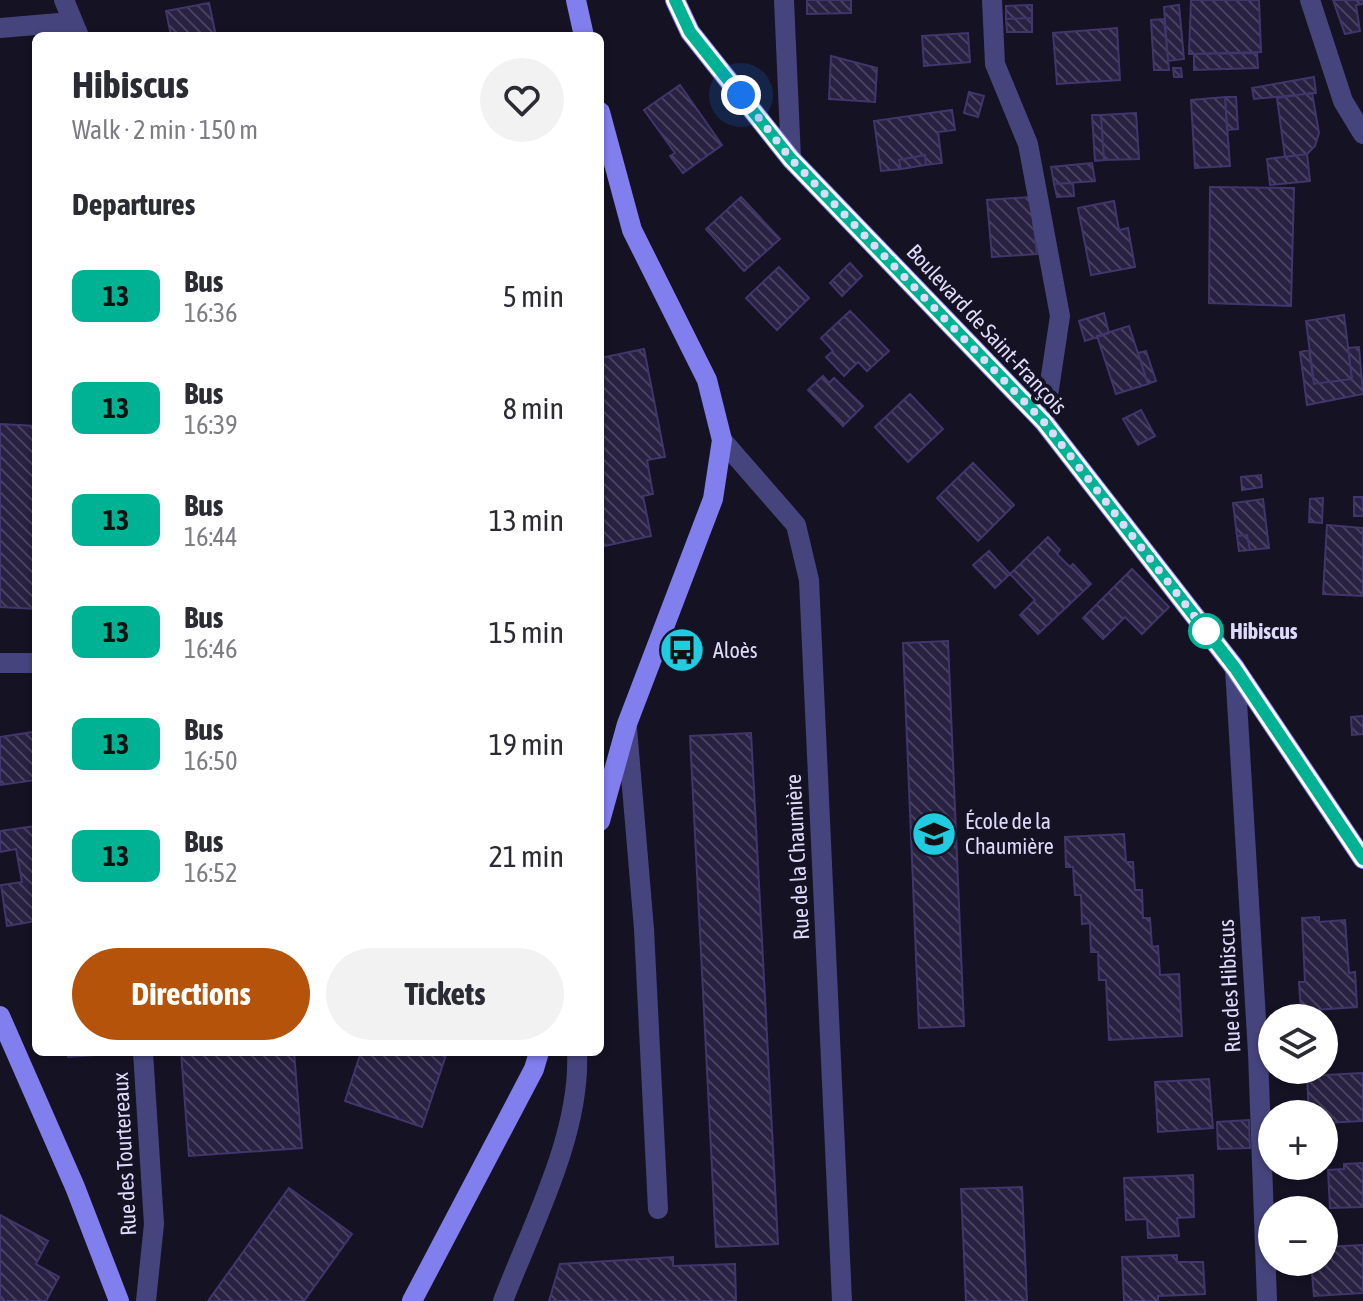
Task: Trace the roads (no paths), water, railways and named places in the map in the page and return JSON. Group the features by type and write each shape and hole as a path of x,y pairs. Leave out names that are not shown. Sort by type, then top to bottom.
{"main road":[{"path":"576,0 583,32"},
{"name":"Boulevard de Saint-François","path":"675,0 690,32 791,159 1044,422 1235,668 1363,859"},
{"path":"604,127 632,230 707,380 722,440 713,499 627,724 604,807"},
{"path":"0,1016 75,1187 119,1301"},
{"path":"412,1301 534,1069 538,1056"}],"street":[{"path":"0,28 75,29 64,0"},
{"path":"784,0 791,159"},
{"path":"992,0 995,64 1028,144 1060,316 1044,422"},
{"path":"1310,0 1343,101 1363,134"},
{"name":"Rue de la Chaumière","path":"722,440 796,525 809,580 842,1301"},
{"path":"0,663 32,663"},
{"name":"Rue des Hibiscus","path":"1235,668 1258,1053 1267,1301"},
{"path":"627,724 644,929 658,1209"},
{"name":"Rue des Tourtereaux","path":"143,1056 154,1224 146,1301"},
{"path":"503,1301 567,1133 578,1077 577,1056"}],"place":[{"name":"Hibiscus","path":"1206,631"},
{"name":"Aloès","path":"682,650"},
{"name":"École de la Chaumière","path":"934,834"}]}
